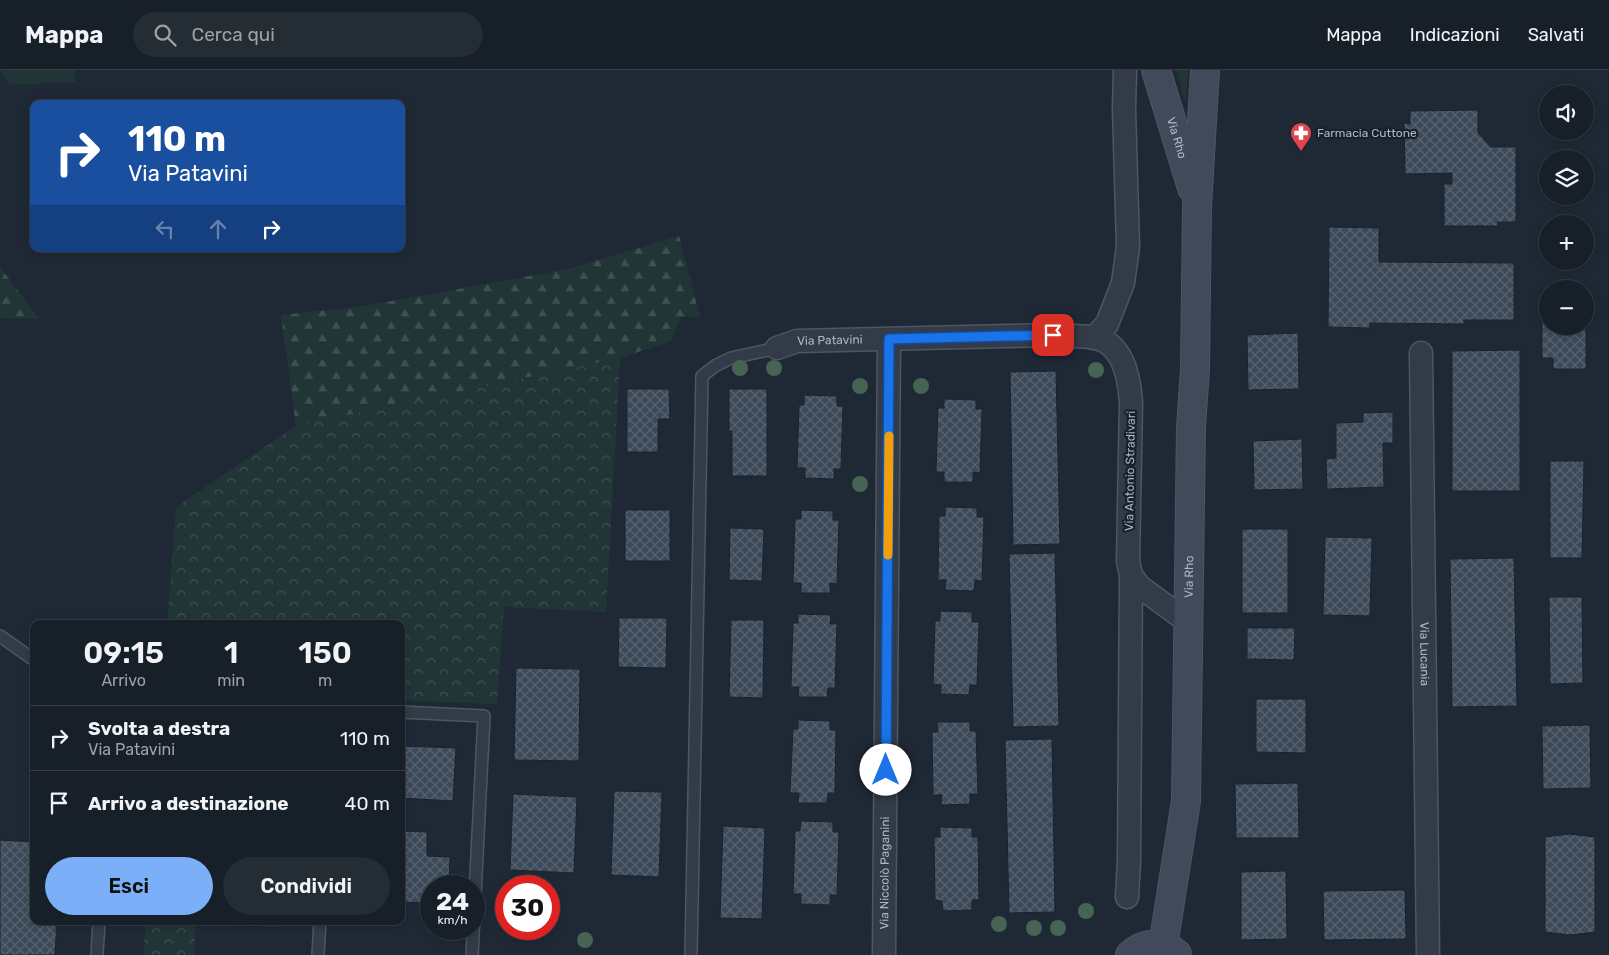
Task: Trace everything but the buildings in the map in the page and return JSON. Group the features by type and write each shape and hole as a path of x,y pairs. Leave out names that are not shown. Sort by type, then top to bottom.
{"main road":[{"name":"Via Rho","path":"1156,70 1197,207"},
{"name":"Via Rho","path":"1171,950 1186,801 1191,427 1195,369 1197,207 1206,70"},
{"path":"1130,955 1144,946 1153,944 1171,950"}],"street":[{"path":"1094,338 1108,324 1123,283 1128,247 1124,109 1125,70"},
{"name":"Via Patavini","path":"777,348 797,341 1053,335 1094,338"},
{"name":"Via Antonio Stradivari","path":"1094,338 1105,342 1116,351 1124,365 1129,380 1131,402 1128,561 1131,575 1129,860 1127,897"},
{"name":"Via Niccolò Paganini","path":"884,955 889,339"},
{"name":"Via Lucania","path":"1421,353 1428,955"},
{"path":"1131,575 1139,586 1188,622"}],"lane":[{"path":"691,955 702,376 714,366 731,358 777,348"},
{"path":"0,636 30,657"},
{"path":"405,712 484,716 472,955"},
{"path":"97,955 99,925"},
{"path":"318,955 320,925"}],"green space":[{"path":"0,70 75,70 75,82 10,85"},
{"path":"1176,70 1188,70 1186,104"},
{"path":"679,236 700,317 681,317 671,341 620,358 296,426 281,315 358,307 569,269"},
{"path":"0,267 39,319 0,318"},
{"path":"620,358 606,612 504,607 497,704 405,700 405,620 167,620 176,507 296,426"},
{"path":"146,925 196,925 194,955 143,955"}],"slow traffic":[{"path":"888,555 889,436"}],"place":[{"name":"Farmacia Cuttone","path":"1301,152"}],"route":[{"path":"886,770 889,339 1053,335"}]}
